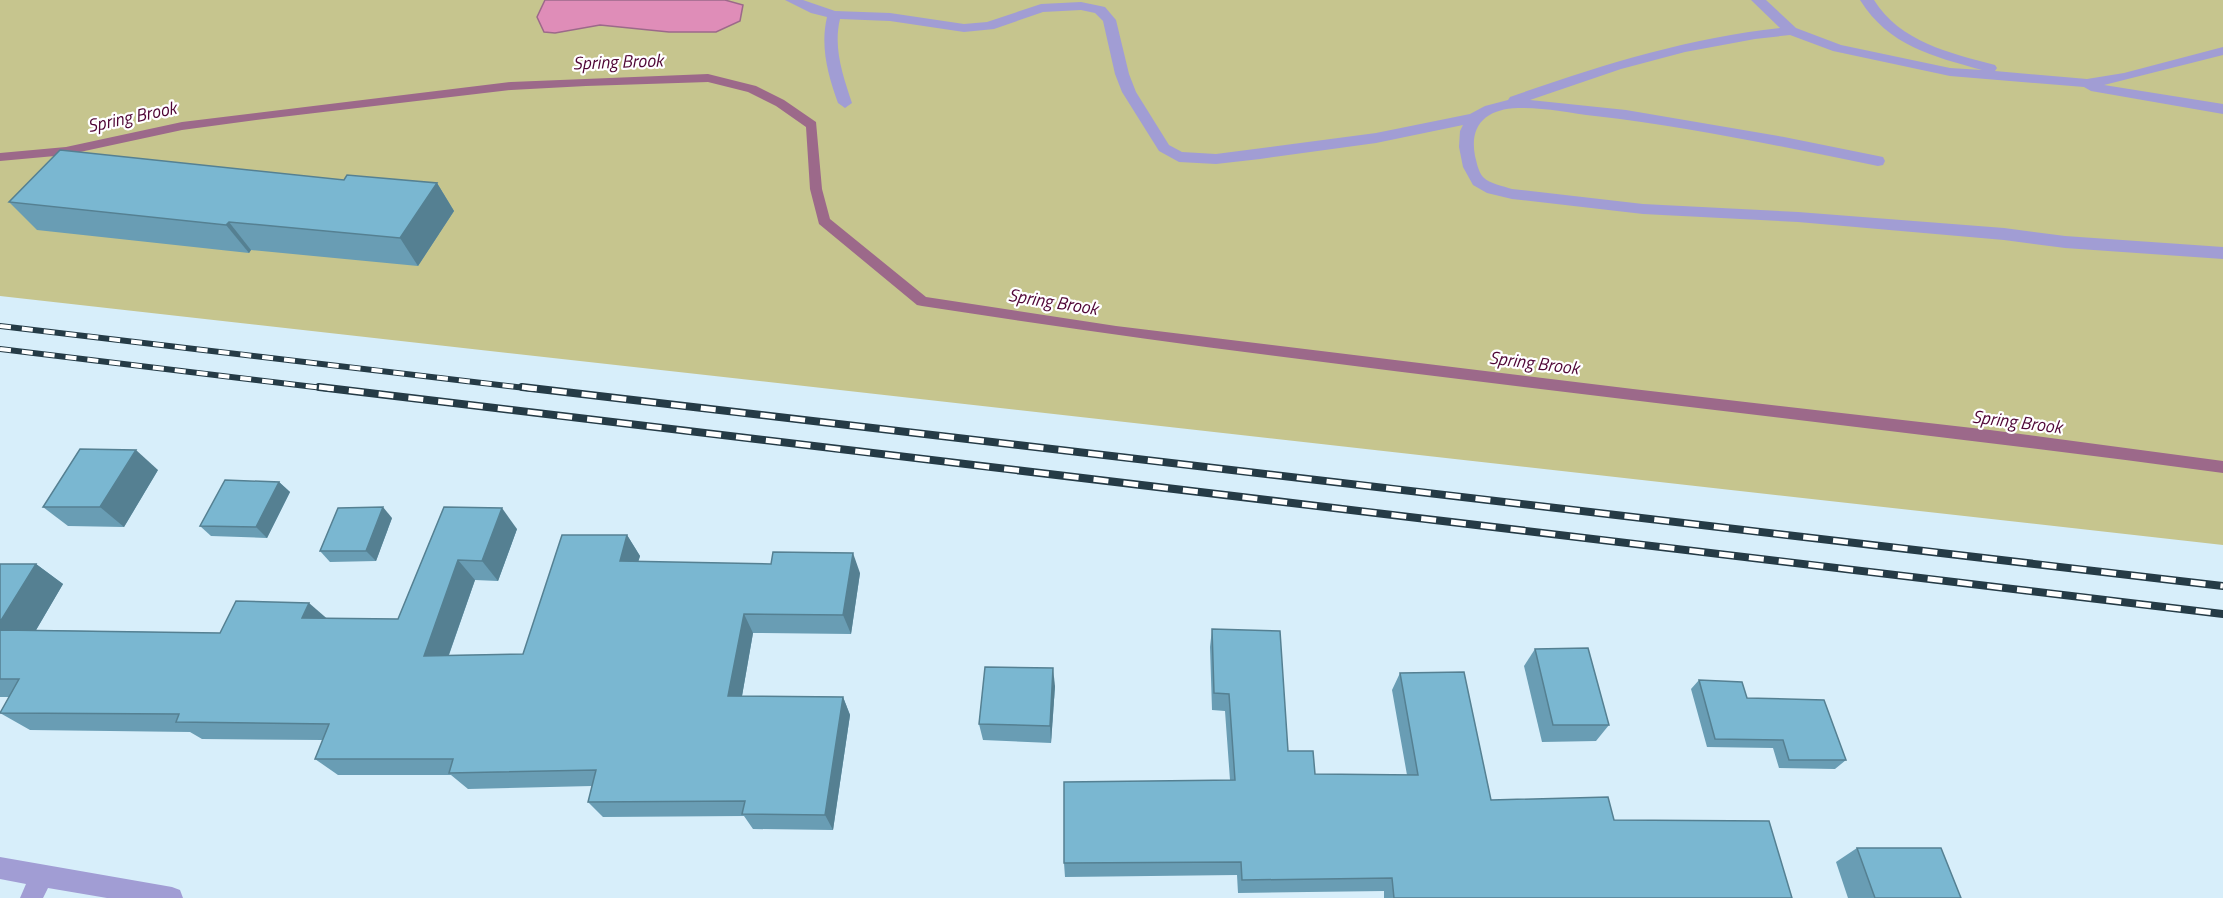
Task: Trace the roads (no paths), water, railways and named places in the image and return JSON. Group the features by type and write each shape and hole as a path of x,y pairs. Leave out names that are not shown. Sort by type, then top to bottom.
{"street":[{"path":"792,0 834,15 890,18 964,28 989,26 1057,0"},
{"path":"1758,0 1791,31 1838,48 1950,72 2086,83 2124,77 2223,51"},
{"path":"1867,0 1873,12 1887,26 1911,41 2007,74 2223,108"},
{"path":"1041,8 1081,6 1100,10 1109,20 1122,74 1129,92 1164,148 1179,157 1216,159 1376,138 1474,118 1591,72 1665,51 1750,34 1791,31"},
{"path":"834,15 829,30 831,52 845,103"},
{"path":"1503,105 1520,103 1626,115 1784,142 1878,161"},
{"path":"1474,118 1467,131 1466,147 1470,167 1478,181 1492,189 1512,194 1643,209 1798,217 1993,233 2065,242 2223,253"},
{"path":"0,868 172,898"},
{"path":"31,898 42,876"}],"waterway":[{"name":"Spring Brook","path":"0,157 66,151 182,126 511,86 708,78 752,89 780,103 812,125 816,189 824,221 922,301 1116,331 1633,395 1990,436 2223,467"}],"railway":[{"path":"0,326 534,389"},
{"path":"0,349 331,389"},
{"path":"319,387 2223,614"},
{"path":"522,387 2223,586"}]}
